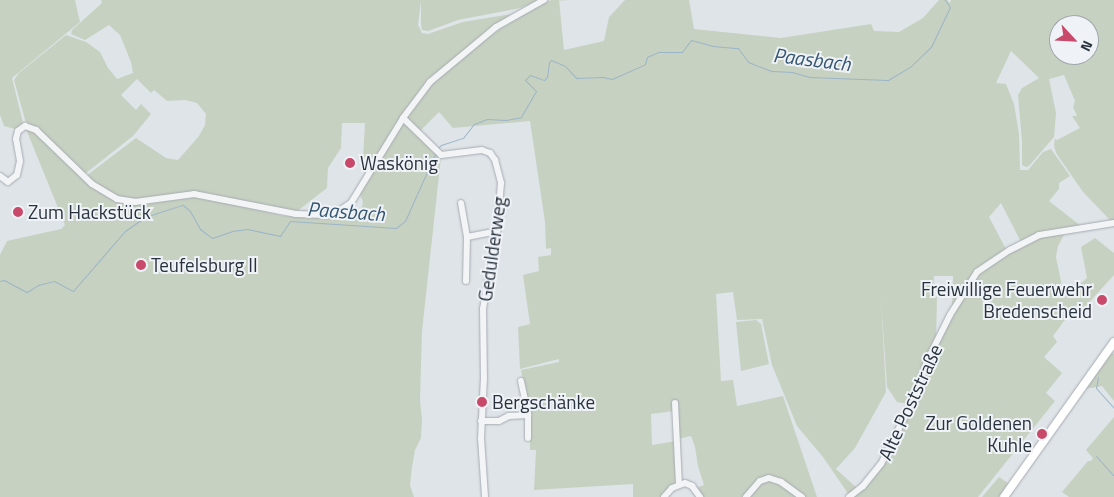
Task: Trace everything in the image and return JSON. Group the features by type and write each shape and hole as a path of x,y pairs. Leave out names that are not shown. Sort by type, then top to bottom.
{"main road":[{"path":"1004,497 1114,342"}],"street":[{"path":"0,176 8,182 17,175 20,161 16,139 18,131 25,126 36,130 92,184 117,199 135,202 194,194 280,212 326,216 340,212 350,203 403,118 423,90 441,72 502,24 544,0"},
{"name":"Gedulderweg","path":"403,118 436,152 446,156 482,150 492,155 501,184 497,231 484,300 484,377 481,421 485,497"},
{"path":"461,203 466,237 466,281"},
{"name":"Alte Poststraße","path":"849,497 863,486 881,464 915,396 927,361 950,314 977,272 1010,250 1039,235 1114,223"},
{"path":"466,237 497,231"},
{"path":"521,381 528,415 528,438"},
{"path":"675,403 679,484"},
{"path":"481,421 500,421 509,416 528,415"},
{"path":"746,497 760,481 769,478 782,482 802,497"},
{"path":"664,497 672,488 679,484 691,485 700,497"}],"green space":[{"path":"0,0 75,0 80,22 12,78 23,123 15,129 4,126 0,115"},
{"path":"101,0 539,0 520,8 458,20 428,31 422,30 421,1 418,25 422,33 428,34 463,22 511,14 428,79 372,161 363,159 365,123 342,123 341,148 328,168 327,188 296,212 199,193 133,200 112,195 86,176 136,138 166,158 178,160 199,136 205,125 206,114 197,103 185,100 167,101 154,90 151,93 137,79 121,95 136,110 141,104 151,114 133,136 86,173 83,173 35,127 26,123 14,80 19,73 66,35 86,42 100,52 108,68 117,79 133,73 131,62 120,35 109,25 85,40 71,34 72,30 102,3"},
{"path":"551,0 559,0 564,50 604,41 609,17 625,0 689,0 694,29 781,38 871,24 874,31 899,32 923,18 939,0 947,0 950,3 951,0 1114,0 1114,221 1111,221 1083,192 1056,153 1055,139 1057,140 1080,128 1072,116 1077,116 1073,107 1075,101 1064,75 1049,79 1056,113 1054,137 1029,166 1022,165 1018,95 1022,88 1039,78 1011,51 996,83 1006,84 1014,104 1019,134 1020,170 1028,170 1043,152 1051,149 1070,176 1059,183 1059,189 1049,201 1081,226 1021,242 1001,203 989,217 1006,249 975,271 952,309 953,276 934,276 933,297 937,297 936,343 908,404 897,402 887,387 881,298 886,392 855,448 836,469 858,489 849,495 823,457 797,426 772,365 762,319 737,320 733,292 716,294 721,381 733,380 737,406 783,396 817,497 804,497 768,477 744,497 701,497 696,488 704,485 695,447 691,436 678,439 674,411 651,414 652,445 676,441 679,482 662,497 633,497 633,484 534,490 536,450 530,450 530,415 521,370 559,362 559,359 520,369 518,327 530,324 523,275 539,271 538,257 551,255 551,248 546,249 545,222 530,121 453,128 439,112 419,132 405,118 431,83 481,42 529,9"},
{"path":"403,124 407,125 441,157 422,331 421,438 415,450 410,485 414,497 0,497 0,255 7,241 61,229 65,225 26,129 36,133 99,192 125,204 200,197 283,216 331,218 333,222 333,219 354,221 360,215 363,202 359,192"},
{"path":"1065,233 1058,246 1056,257 1062,286 1080,284 1087,278 1081,247 1095,238 1114,253 1114,275 1083,309 1076,305 1053,336 1057,342 1044,357 1062,373 1046,393 1055,401 978,497 853,497 878,472 951,315 982,269 1036,238"},
{"path":"756,320 761,324 769,364 741,371 736,322"},
{"path":"1111,352 1114,354 1114,401 1102,386 1085,389"},
{"path":"1114,417 1114,497 1069,497 1062,492 1088,461 1091,461 1093,458 1086,450"},
{"path":"999,477 1008,483 999,497 982,497"},
{"path":"775,480 800,497 747,497 761,482"}],"waterway":[{"name":"Paasbach","path":"438,148 441,145 463,138 474,124 487,119 506,120 521,117 536,91 525,80 530,75 544,80 547,77 551,60 565,66 576,78 603,77 612,79 645,64 647,57 658,52 682,52 691,40 713,46 738,48 748,62 772,71 792,72 809,77 888,80 911,66 931,47 950,7 945,0"},
{"name":"Paasbach","path":"0,281 4,280 27,292 38,285 54,281 73,291 125,231 145,217 183,205 190,211 200,229 212,238 232,231 247,229 280,236 290,221 396,228 405,221 435,154"},
{"path":"1098,377 1096,388 1114,408"},
{"path":"1096,456 1114,476"}],"place":[{"name":"Waskönig","path":"350,163"},
{"name":"Zum Hackstück","path":"18,212"},
{"name":"Teufelsburg II","path":"141,265"},
{"name":"Freiwillige Feuerwehr Bredenscheid","path":"1102,300"},
{"name":"Bergschänke","path":"482,402"},
{"name":"Zur Goldenen Kuhle","path":"1042,434"}]}
